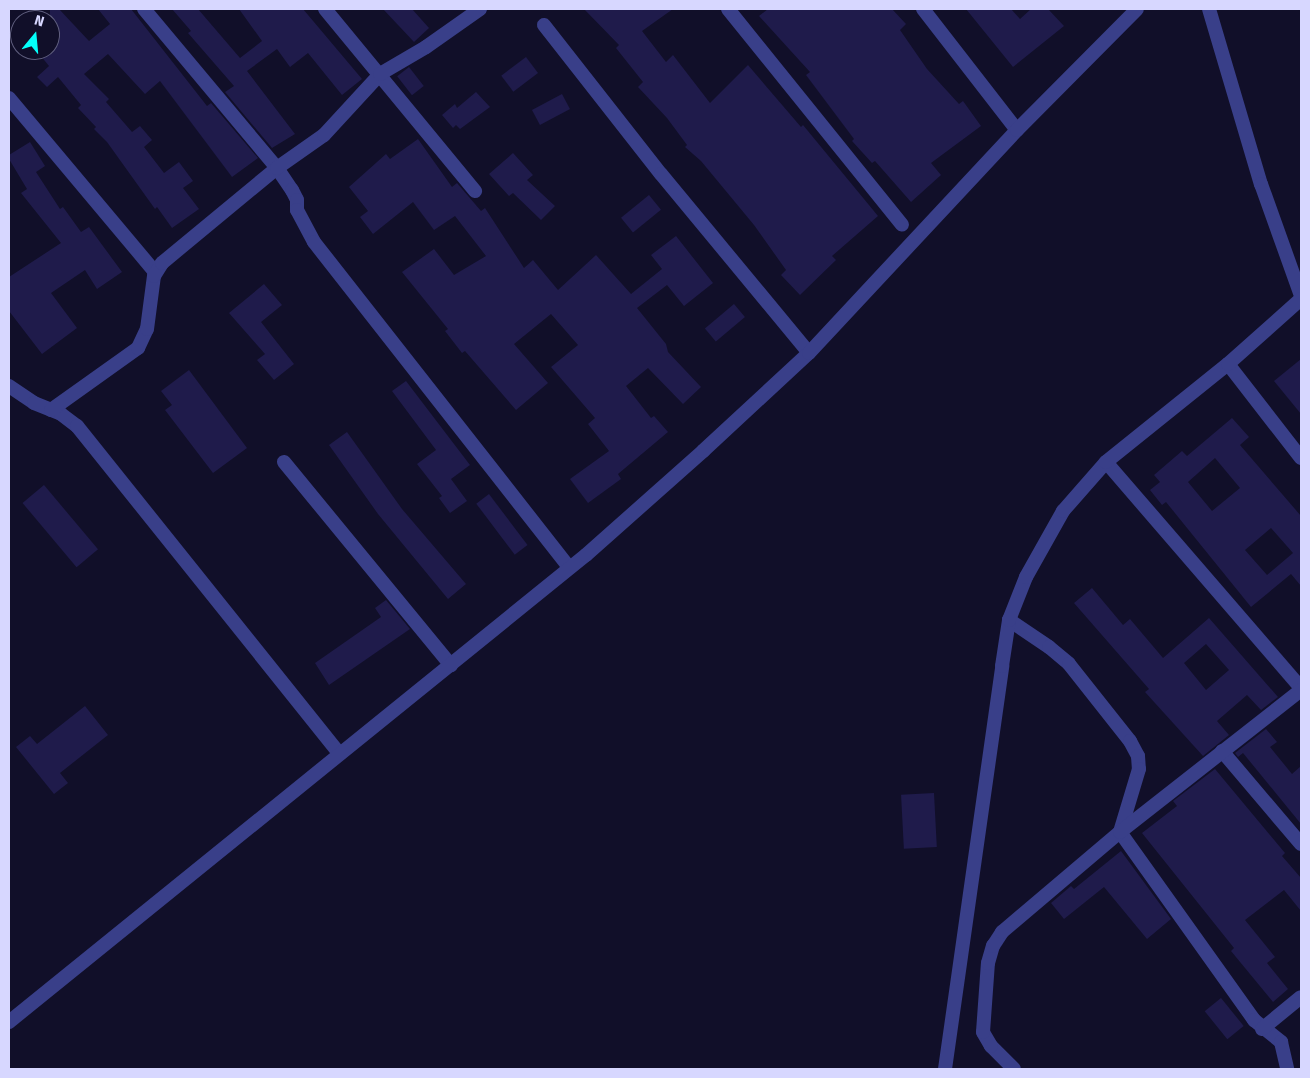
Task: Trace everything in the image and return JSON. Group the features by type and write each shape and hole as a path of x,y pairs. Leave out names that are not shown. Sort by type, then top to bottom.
{"street":[{"path":"144,9 277,168 295,195 297,210 314,242 569,567"},
{"path":"325,9 475,191"},
{"path":"51,410 141,344 147,329 155,272 162,263 277,168 324,135 380,74 426,47 480,9"},
{"path":"728,9 902,225"},
{"path":"922,9 1017,130"},
{"path":"9,1022 451,665 569,567 809,354 1017,130 1137,9"},
{"path":"945,1069 985,768 1009,620 1026,577 1063,511 1106,462 1228,364 1301,297 1261,184 1209,9"},
{"path":"544,25 661,174 809,354"},
{"path":"9,98 155,272"},
{"path":"1228,364 1301,458"},
{"path":"9,386 34,403 51,410 78,426 340,754"},
{"path":"284,462 451,665"},
{"path":"1014,1069 992,1046 983,1032 988,964 993,946 1015,918 1120,832 1301,689 1106,462"},
{"path":"1009,620 1049,646 1069,664 1130,741 1140,769 1120,832"},
{"path":"1222,751 1301,844"},
{"path":"1120,832 1262,1029 1281,1042 1287,1069"},
{"path":"1262,1029 1301,997"}],"building":[{"path":"98,9 131,9 207,106 211,103 258,158 232,177 160,81 145,94 108,54 84,74 109,99 106,102 132,132 140,126 152,140 144,147 164,173 179,162 193,181 183,188 199,209 172,228 157,207 155,209 107,142 94,129 96,127 78,108 81,105 58,77 47,87 37,77 49,66 44,60 60,60 60,10 89,41 110,24"},
{"path":"172,9 198,9 240,58 262,41 239,9 303,9 362,79 342,95 308,53 290,67 277,49 247,71 295,134 272,148 225,92 234,86 188,33 191,31"},
{"path":"383,9 412,9 429,28 414,42"},
{"path":"584,9 673,9 642,31 666,62 673,55 710,103 748,65 801,127 803,125 878,216 832,256 836,260 800,295 781,275 786,270 754,225 701,161 685,147 687,145 667,118 638,87 643,82 616,48 619,45"},
{"path":"768,9 892,9 906,24 900,30 927,69 959,104 963,101 981,126 931,163 941,175 911,202 875,161 872,163 852,141 854,139 806,75 810,72 759,16"},
{"path":"966,9 1011,9 1020,19 1031,9 1048,9 1064,26 1013,67"},
{"path":"526,57 538,73 513,92 501,76"},
{"path":"409,67 424,86 412,95 397,76"},
{"path":"476,92 490,107 460,129 456,125 453,128 442,115 455,104 457,108"},
{"path":"562,94 570,109 540,125 532,110"},
{"path":"418,139 452,187 457,183 481,211 485,208 524,268 533,260 558,290 596,255 631,294 662,269 651,255 676,236 713,283 684,306 667,285 637,308 666,344 668,352 701,387 683,404 648,368 626,386 651,418 654,416 668,432 618,474 621,479 588,503 570,479 609,451 588,424 595,418 551,367 578,345 551,314 514,344 548,383 516,410 465,351 462,353 445,331 448,329 402,272 434,249 454,275 486,256 455,216 434,230 413,202 373,234 360,217 368,211 349,187 386,154 390,159"},
{"path":"30,142 45,166 36,172 60,209 63,207 81,232 89,227 122,272 97,289 85,270 51,293 77,328 42,354 9,311 9,277 61,243 21,193 27,189 9,159 9,155"},
{"path":"513,153 533,175 527,180 555,206 541,220 513,193 509,196 489,174"},
{"path":"649,195 661,210 633,232 621,218"},
{"path":"264,284 282,305 261,322 294,364 274,380 257,360 265,354 229,313"},
{"path":"734,304 745,317 716,341 705,328"},
{"path":"1301,359 1301,414 1274,381"},
{"path":"189,370 247,448 213,473 165,410 172,405 161,391"},
{"path":"406,381 470,465 451,479 467,501 450,513 439,498 442,496 417,464 436,450 392,391"},
{"path":"1232,418 1249,437 1240,445 1301,516 1301,586 1291,574 1251,607 1166,502 1162,505 1150,490 1160,482 1154,475 1182,451 1187,456","holes":["1215,458 1240,488 1212,511 1188,482","1271,528 1293,553 1267,575 1245,550"]},
{"path":"347,432 402,509 466,584 448,599 378,514 329,445"},
{"path":"44,485 98,549 77,567 23,503"},
{"path":"489,494 528,545 515,555 476,504"},
{"path":"1092,588 1123,625 1130,619 1163,658 1209,618 1278,697 1261,710 1247,695 1217,721 1229,735 1203,756 1145,692 1149,689 1074,603","holes":["1206,644 1229,670 1206,690 1184,663"]},
{"path":"386,600 410,629 329,685 315,663 381,617 375,608"},
{"path":"85,706 108,735 60,773 68,783 54,794 16,747 30,736 37,744"},
{"path":"1266,729 1277,742 1270,747 1292,774 1301,766 1301,824 1243,753 1238,757 1235,753"},
{"path":"1215,769 1285,853 1282,856 1301,878 1301,911 1284,890 1245,920 1275,957 1267,963 1288,989 1273,1002 1231,951 1234,948 1142,833 1177,806 1173,801"},
{"path":"934,793 937,847 904,849 901,795"},
{"path":"1121,851 1171,919 1147,939 1104,887 1064,919 1051,903 1071,886 1074,889"},
{"path":"1221,998 1244,1026 1227,1039 1205,1011"}]}
